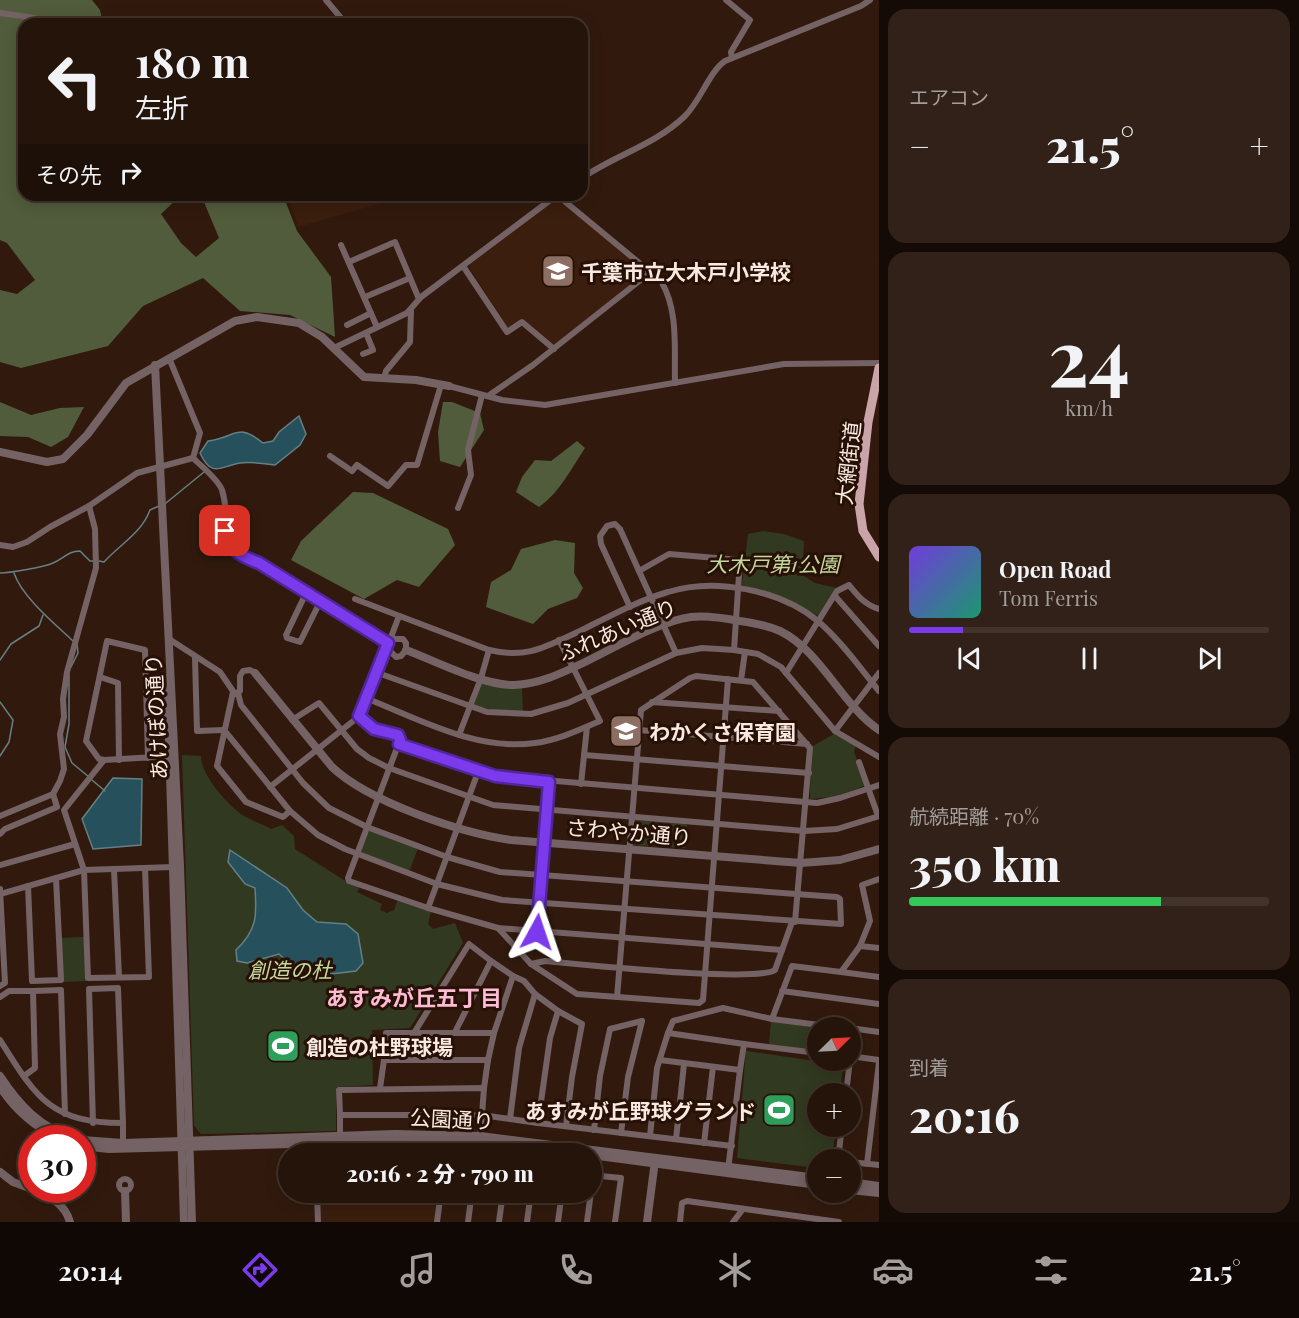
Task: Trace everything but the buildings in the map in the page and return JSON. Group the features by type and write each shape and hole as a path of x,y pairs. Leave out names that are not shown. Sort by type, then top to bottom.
{"main road":[{"name":"大網街道","path":"879,368 868,422 859,504 863,531 879,557"}],"street":[{"path":"326,0 341,18"},
{"path":"726,0 750,20 731,52 732,58"},
{"path":"588,174 654,141 672,127 702,95 718,66 732,58 861,6 870,0"},
{"path":"0,13 35,18"},
{"path":"334,348 411,310 419,298 549,201"},
{"path":"564,201 661,281 671,303 675,383"},
{"path":"349,262 395,242 419,298"},
{"path":"341,245 378,327"},
{"path":"464,266 507,333 522,322 554,349"},
{"path":"458,508 471,475 468,450 485,396 554,349 651,271"},
{"path":"365,297 410,278"},
{"path":"384,379 386,371 410,342 411,310"},
{"path":"347,325 371,313"},
{"path":"0,452 47,462 63,459 87,435 126,383 236,321 257,317 299,323 309,328 334,348 359,374 372,379 416,380 529,405 545,405 784,364 879,363"},
{"path":"363,354 373,350 366,333"},
{"path":"169,358 200,433 193,458"},
{"name":"あけぼの通り","path":"155,365 169,641 166,696 172,756 185,1144 184,1222"},
{"path":"330,456 352,471 357,465 388,486 406,465 417,465 445,386"},
{"path":"0,545 13,547 21,545 89,506 137,473 193,458"},
{"path":"193,458 221,488 225,531 229,544 237,555 259,563 388,644 396,657 401,656 407,646 403,639 388,644"},
{"path":"0,816 53,794 64,769 60,734 64,717 63,699 67,672 96,568 95,529 89,506"},
{"path":"630,607 601,544 600,536 607,526 615,524 620,529 676,653"},
{"path":"639,571 669,554 737,559 741,563 734,650"},
{"path":"786,673 837,591 849,585 863,602 879,609"},
{"path":"356,599 489,650 510,655 527,653 652,597 680,588 695,586 774,595 818,621 879,691"},
{"path":"306,593 286,635 287,638 300,642 320,602"},
{"path":"835,596 879,646"},
{"path":"270,787 359,716 368,699 399,615"},
{"name":"ふれあい通り","path":"406,650 498,683 525,684 549,678 664,625 689,617 705,616 736,620 781,632 802,647 853,707 879,729"},
{"path":"368,699 459,735 496,744 534,743 555,739 600,721 559,640"},
{"path":"148,758 145,650 107,641 86,741 99,759 104,760 148,758 172,756"},
{"path":"169,641 174,641 195,658 220,672 236,692 242,705 292,769 329,808 367,827 447,857 500,872 837,897 840,899 841,924 501,900 437,884 357,854 318,835 290,811 224,730"},
{"path":"378,673 487,712 531,714 568,703 676,653 702,648 746,652 770,659 786,673 835,731 879,757"},
{"path":"459,735 489,650"},
{"path":"741,680 746,652"},
{"path":"195,658 197,731 224,730"},
{"path":"255,674 250,670 243,671 240,676 224,730 217,766 246,802 283,817 290,811"},
{"path":"835,731 879,673"},
{"name":"さわやか通り","path":"255,674 344,778 378,798 458,828 494,837 544,842 801,862 840,860 878,851"},
{"path":"100,677 118,683 119,759"},
{"path":"531,964 545,961 619,967 705,974 749,975 775,970 793,922 798,893 810,748 753,682 690,678 641,710 619,967 617,997"},
{"path":"498,928 531,964 577,994 699,1003 704,1000 728,679"},
{"path":"652,702 779,711"},
{"path":"292,720 319,703 357,749 369,758 389,768 493,805 804,831 837,829 878,816 859,762"},
{"path":"359,716 374,729 398,735 400,740 348,880 428,908 498,928 782,950"},
{"path":"581,784 587,727"},
{"path":"639,730 807,744"},
{"path":"399,744 478,772 549,782 806,802 830,801 879,785"},
{"path":"584,755 809,773"},
{"name":"あけぼの通り","path":"172,756 173,867 185,1144 192,1222"},
{"path":"104,760 64,810 84,870 88,978 149,977 145,868"},
{"path":"428,908 478,772"},
{"path":"537,932 549,782"},
{"path":"0,834 5,829 57,807 53,794"},
{"path":"0,865 75,844"},
{"path":"0,986 5,983 0,892 84,870 173,867"},
{"path":"114,869 118,977"},
{"path":"28,886 32,981 62,980 56,878"},
{"path":"841,972 860,946 870,921 862,885 879,879"},
{"path":"870,921 879,922"},
{"path":"414,1032 469,944 490,961 524,981 535,994 558,1011 582,1024 566,1126"},
{"path":"860,946 879,948"},
{"path":"455,1032 490,961"},
{"path":"772,1019 792,966 879,977"},
{"path":"480,1136 488,1060 494,1033 513,976"},
{"path":"93,1123 89,989 118,988 123,1143"},
{"path":"0,997 9,991 61,990 65,1114"},
{"path":"24,1076 35,1068 33,991"},
{"path":"782,992 879,1004"},
{"path":"510,1119 519,1048 535,994"},
{"path":"650,1136 660,1060 673,1021 723,1008 772,1019 807,1023"},
{"path":"538,1123 548,1047 558,1011"},
{"path":"594,1130 600,1076 610,1029 642,1021 628,1077 621,1133"},
{"path":"861,1030 879,1032"},
{"path":"380,1088 386,1033 494,1033"},
{"path":"668,1033 807,1052"},
{"path":"0,1040 24,1076 47,1102 65,1114 93,1123 123,1123"},
{"path":"728,1170 744,1044"},
{"path":"861,1059 879,1061 867,1164"},
{"path":"384,1060 488,1060"},
{"path":"660,1060 741,1070"},
{"path":"676,1139 684,1064"},
{"path":"704,1143 713,1068"},
{"path":"0,1076 14,1098 43,1125"},
{"path":"0,1087 9,1101 33,1125"},
{"path":"340,1138 339,1090 484,1088"},
{"path":"340,1115 482,1115 732,1146"},
{"name":"公園通り","path":"96,1148 109,1149 340,1138 480,1136 807,1183"},
{"path":"447,1143 448,1137"},
{"name":"公園通り","path":"448,1137 487,1143"},
{"name":"公園通り","path":"96,1141 185,1144"},
{"name":"公園通り","path":"602,1156 655,1160"},
{"path":"647,1222 655,1160"},
{"path":"861,1163 879,1166"},
{"name":"公園通り","path":"728,1170 807,1177"},
{"path":"0,1172 18,1184"},
{"path":"602,1176 621,1178 615,1222"},
{"path":"861,1184 879,1186"},
{"path":"124,1191 126,1222"},
{"path":"861,1192 879,1194"},
{"path":"680,1222 682,1203 687,1201 839,1222"},
{"path":"59,1203 70,1222"},
{"path":"317,1203 318,1222"},
{"path":"437,1222 440,1203"},
{"path":"468,1222 471,1203"},
{"path":"499,1222 502,1203"},
{"path":"527,1222 530,1203"},
{"path":"558,1222 561,1203"},
{"path":"587,1222 589,1203"},
{"path":"733,1222 743,1209"},
{"path":"783,1222 792,1216"}],"shaded area":[{"path":"290,201 389,201 298,227"},
{"name":"千葉市立大木戸小学校","path":"553,201 559,201 645,269 645,273 557,344 552,345 522,318 510,328 506,326 470,268 470,264"},
{"path":"319,1203 436,1203 434,1222 320,1222"}],"green space":[{"path":"0,0 92,0 100,10 102,18 18,18 18,201 175,201 161,214 181,243 196,257 219,238 204,201 285,201 297,231 331,277 335,337 290,315 240,311 203,278 143,306 108,346 21,368 0,362 0,290 17,294 35,280 7,243 0,240"},
{"path":"0,402 31,415 60,408 84,407 68,437 51,447 28,437 0,436"},
{"path":"443,402 452,402 480,413 484,430 460,467 440,461 438,432"},
{"path":"577,441 585,448 565,480 539,507 516,492 522,477 535,460 551,461"},
{"path":"353,492 373,493 448,529 455,545 419,587 397,580 364,599 291,560 301,541"},
{"name":"大木戸第1公園","path":"763,531 784,534 804,541 802,575 815,583 836,588 818,616 788,599 742,585 748,534"},
{"path":"555,540 575,543 574,573 583,588 577,598 548,609 533,624 486,607 491,582 511,570 521,549"},
{"path":"480,683 522,688 523,712 498,712 474,705"},
{"path":"834,734 856,745 854,752 866,785 840,796 810,799 811,747"},
{"name":"創造の杜","path":"182,755 201,756 209,778 219,793 237,811 271,829 282,825 294,836 295,849 347,882 360,886 357,892 382,904 380,910 387,913 394,910 398,899 431,911 428,924 433,929 455,923 463,943 410,1028 372,1030 373,1085 336,1087 336,1131 201,1134 194,1126"},
{"path":"635,820 687,824 685,848 634,845 632,841"},
{"path":"370,830 418,848 409,872 362,854 360,850 367,831"},
{"path":"84,937 86,981 62,982 60,938"},
{"path":"771,1021 807,1026 807,1049 769,1044"},
{"name":"あすみが丘野球グランド","path":"746,1051 807,1060 807,1071 842,1071 841,1083 807,1083 807,1137 835,1137 833,1149 807,1149 807,1167 737,1158"}],"water":[{"path":"299,416 306,434 300,445 275,465 244,462 217,469 209,466 200,453 208,441 242,432 248,433 263,443 273,441 279,432"},
{"path":"113,778 142,779 141,845 93,849 82,819"},
{"path":"230,850 287,888 303,910 317,922 346,924 358,934 363,963 356,971 314,976 300,974 279,954 247,963 237,961 236,950 248,936 254,922 255,888 245,884 228,862"}],"waterway":[{"path":"166,503 204,472"},
{"path":"99,561 104,562 136,532 150,510 159,506"},
{"path":"0,573 49,565 76,551 80,551 90,561 94,561"},
{"path":"14,573 31,601 73,641"},
{"path":"0,660 11,644 39,626 43,615"},
{"path":"71,667 78,653 77,644"},
{"path":"69,675 69,724 65,747 72,763 89,777"},
{"path":"0,702 13,720 9,742 0,756"},
{"path":"92,780 105,791"}],"place":[{"name":"千葉市立大木戸小学校","path":"558,271"},
{"name":"わかくさ保育園","path":"626,731"},
{"name":"創造の杜野球場","path":"283,1046"},
{"name":"あすみが丘野球グランド","path":"779,1110"}],"district":[{"name":"あすみが丘五丁目","path":"414,997"}],"route":[{"path":"225,531 229,544 237,555 259,563 388,643 362,714 359,716 374,729 398,735 399,744 478,772 512,779 549,782 537,932"}]}
